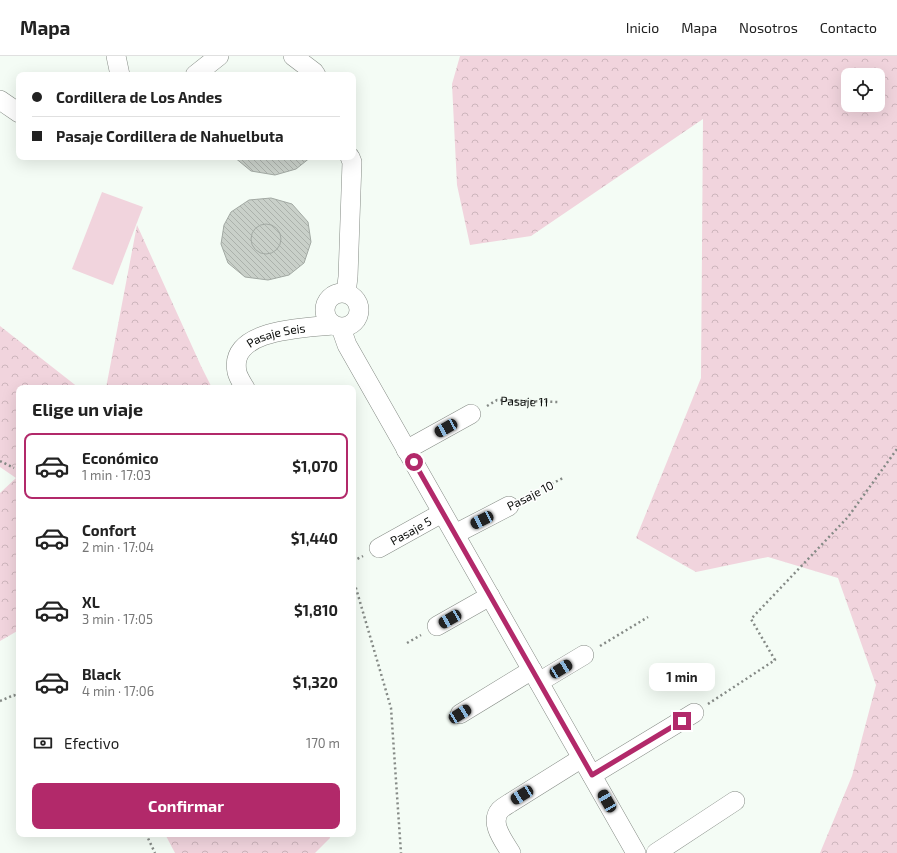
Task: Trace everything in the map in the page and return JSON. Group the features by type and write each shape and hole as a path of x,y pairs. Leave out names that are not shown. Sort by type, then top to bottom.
{"street":[{"path":"116,56 119,72"},
{"path":"199,72 219,56"},
{"path":"293,56 314,72"},
{"path":"0,100 16,111"},
{"path":"346,292 348,277 351,160"},
{"path":"336,326 351,325 358,317 359,307 355,298 346,292 336,293 328,298 324,307 326,317 336,326 636,853"},
{"name":"Pasaje Seis","path":"243,385 237,373 236,360 240,350 252,340 270,333 336,326"},
{"path":"406,450 472,414"},
{"name":"Pasaje 10","path":"455,534 509,506"},
{"name":"Pasaje 5","path":"379,548 442,513"},
{"path":"437,626 490,596"},
{"path":"460,714 535,676 584,655"},
{"path":"592,775 694,714"},
{"path":"511,853 496,826 496,818 500,810 582,758"},
{"path":"656,853 735,801"}],"path":[{"name":"Pasaje 11","path":"472,414 497,400 559,402"},
{"path":"694,714 775,660 751,620 848,517 897,449"},
{"path":"0,461 14,468"},
{"name":"Pasaje 10","path":"509,506 563,478"},
{"path":"356,588 391,708 401,853"},
{"path":"584,655 648,617"},
{"path":"0,701 14,695 16,696"},
{"path":"147,837 155,853"}],"green space":[{"path":"460,56 897,56 897,853 820,853 852,776 876,685 838,578 768,557 696,572 636,538 701,378 703,119 531,236 470,245 457,185 452,84"},
{"path":"102,192 143,207 113,285 72,269"},
{"path":"137,225 210,385 107,385"},
{"path":"0,326 75,385 16,385 16,478 0,467"},
{"path":"16,478 16,632 0,641 0,493"},
{"path":"167,837 330,838 315,853 175,853"}],"building":[{"path":"238,160 307,160 296,169 275,175 251,171"},
{"path":"271,198 292,204 308,222 311,242 304,263 289,275 268,280 245,277 228,263 221,244 224,225 231,212 249,200"},
{"path":"266,224 277,228 281,239 277,250 266,254 255,250 251,239 255,228"}],"route":[{"path":"414,462 592,775 682,721"}]}
